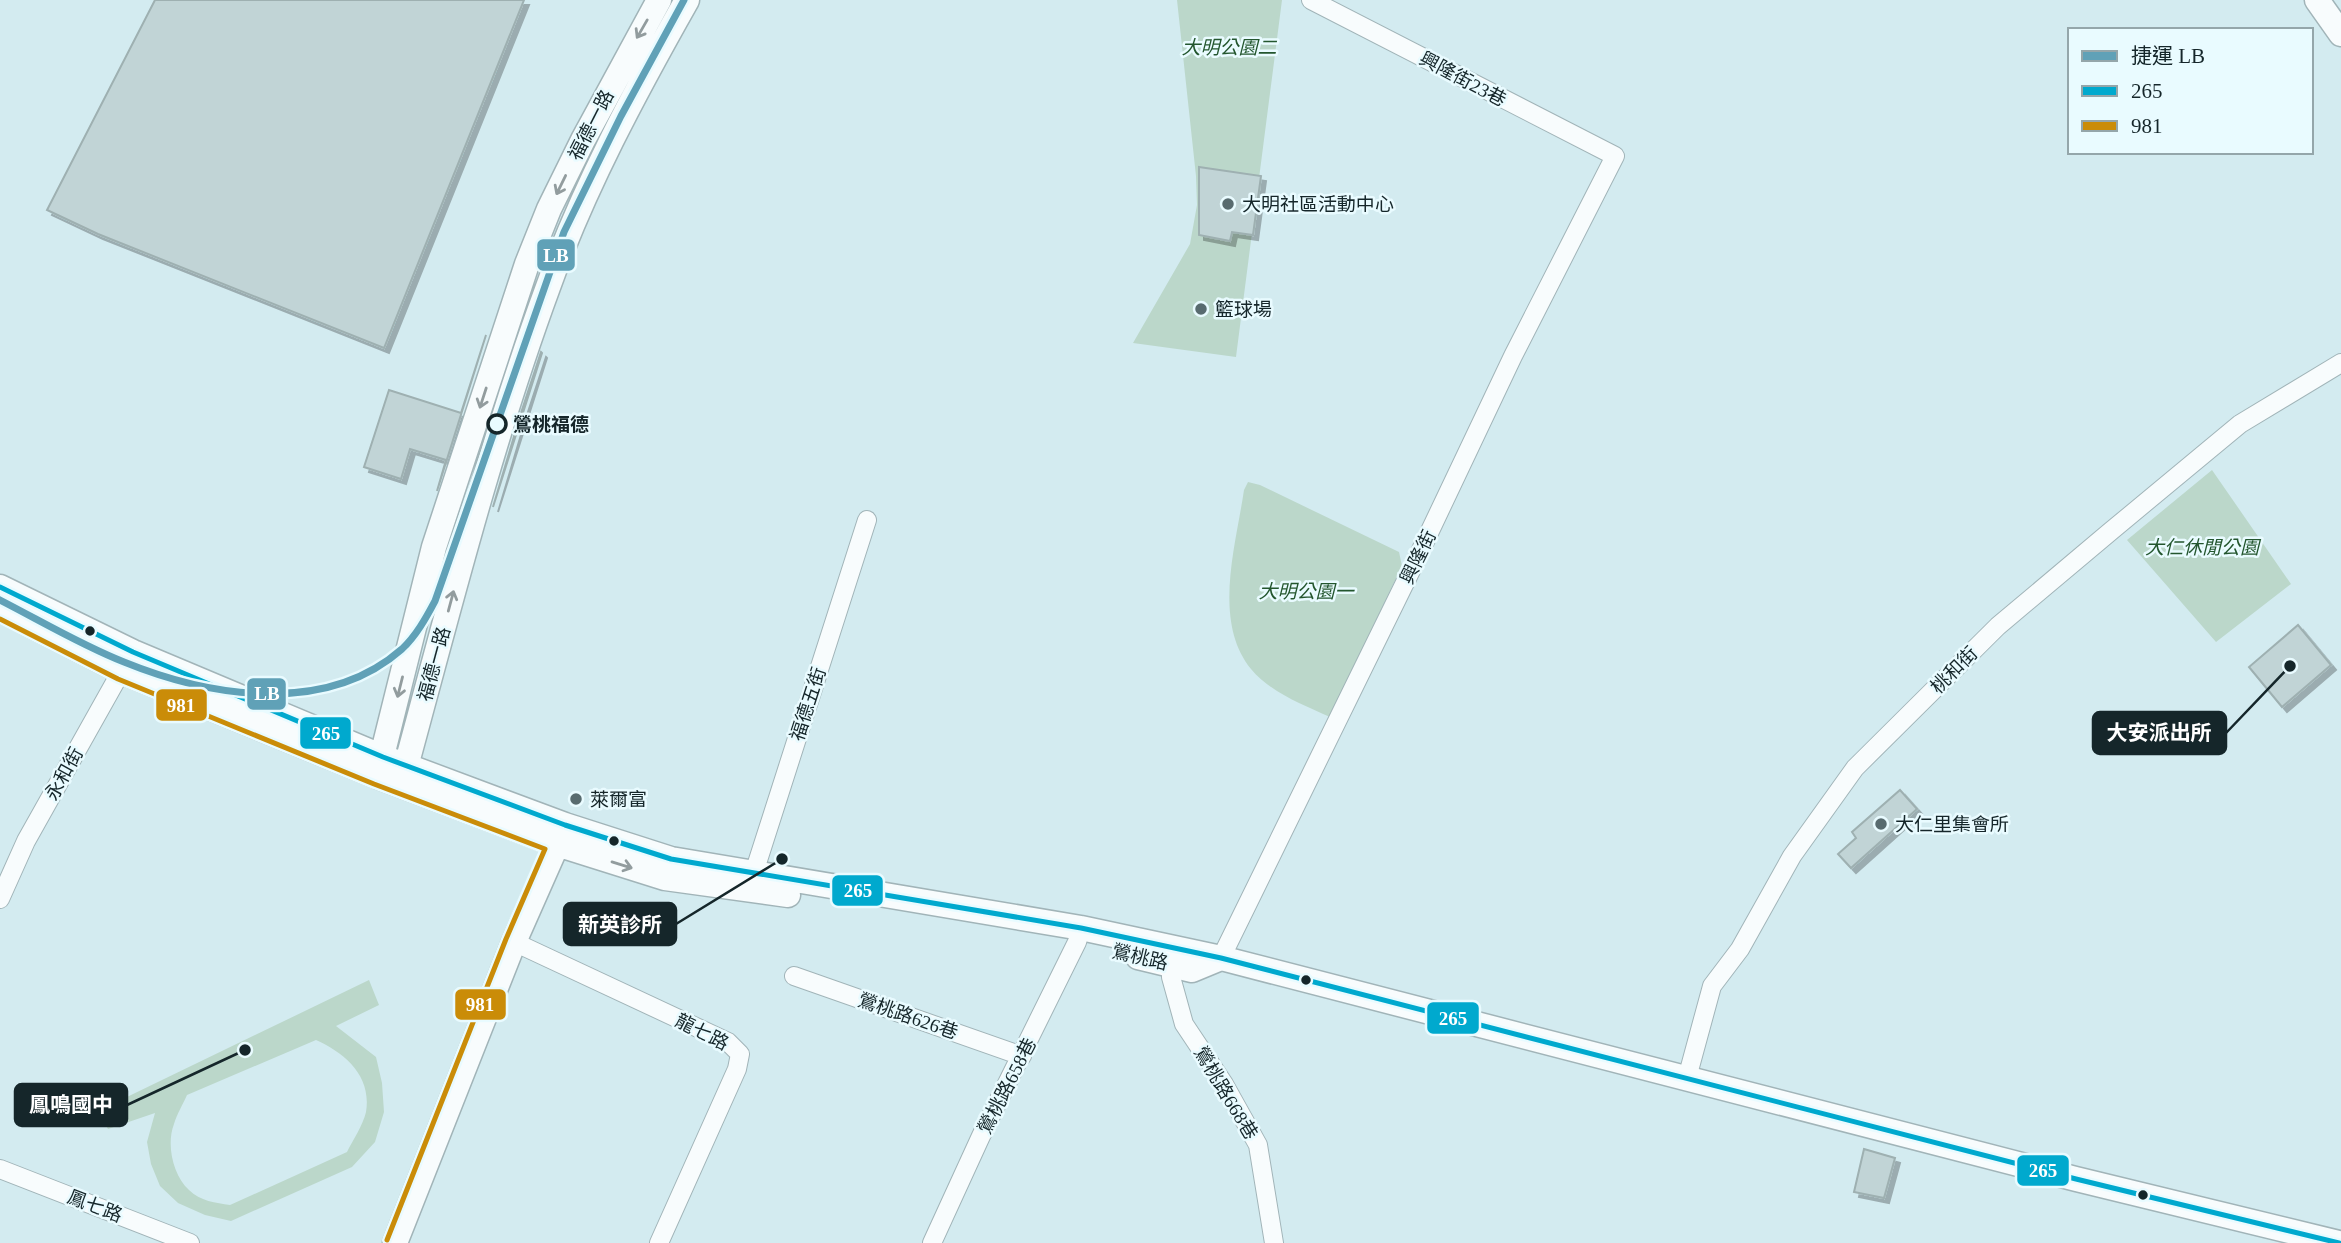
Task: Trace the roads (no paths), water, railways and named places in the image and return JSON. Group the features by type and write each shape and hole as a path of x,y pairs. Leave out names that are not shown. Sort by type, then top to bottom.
{"main road":[{"name":"福德一路","path":"380,767 434,547 527,264 549,209 577,152 659,0"},
{"name":"福德一路","path":"403,776 460,570 547,287 618,130 687,0"},
{"path":"2317,0 2341,34"},
{"name":"鶯桃路","path":"0,587 127,662"},
{"name":"鶯桃路","path":"0,609 380,767 561,835 665,878 752,881 1079,935 1171,956 1192,970 1221,958"},
{"path":"395,1243 514,942 561,835"},
{"path":"1221,958 2174,1204 2331,1242"}],"street":[{"name":"興隆街23巷","path":"1311,0 1615,156"},
{"name":"興隆街","path":"1221,958 1513,356 1615,156"},
{"name":"桃和街","path":"1687,1078 1712,986 1740,949 1792,856 1855,768 1989,635 2121,522 2240,424 2341,363"},
{"name":"福德五街","path":"752,881 867,520"},
{"name":"永和街","path":"0,899 26,841 127,662"},
{"name":"鶯桃路658巷","path":"932,1243 1079,935"},
{"name":"龍七路","path":"514,942 728,1042 740,1054 737,1069 659,1243"},
{"name":"鶯桃路668巷","path":"1171,956 1171,977 1184,1024 1224,1084 1258,1145 1274,1243"},
{"name":"鶯桃路626巷","path":"794,976 1022,1056"},
{"name":"鳳七路","path":"0,1169 190,1243"}],"metro line":[{"name":"LB","path":"0,600 124,662 193,684 230,691 267,694 303,692 339,684 372,670 402,649 416,633 435,601 564,232 621,116 684,0"}],"place":[{"name":"大明社區活動中心","path":"1228,204"},
{"name":"籃球場","path":"1201,309"},
{"name":"鶯桃福德","path":"497,424"},
{"name":"大安派出所","path":"2290,666"},
{"name":"萊爾富","path":"576,799"},
{"name":"大仁里集會所","path":"1881,824"},
{"name":"新英診所","path":"782,859"},
{"name":"鳳鳴國中","path":"245,1050"}],"park label":[{"name":"大明公園二","path":"1229,47"},
{"name":"大仁休閒公園","path":"2202,547"},
{"name":"大明公園一","path":"1306,591"}]}
